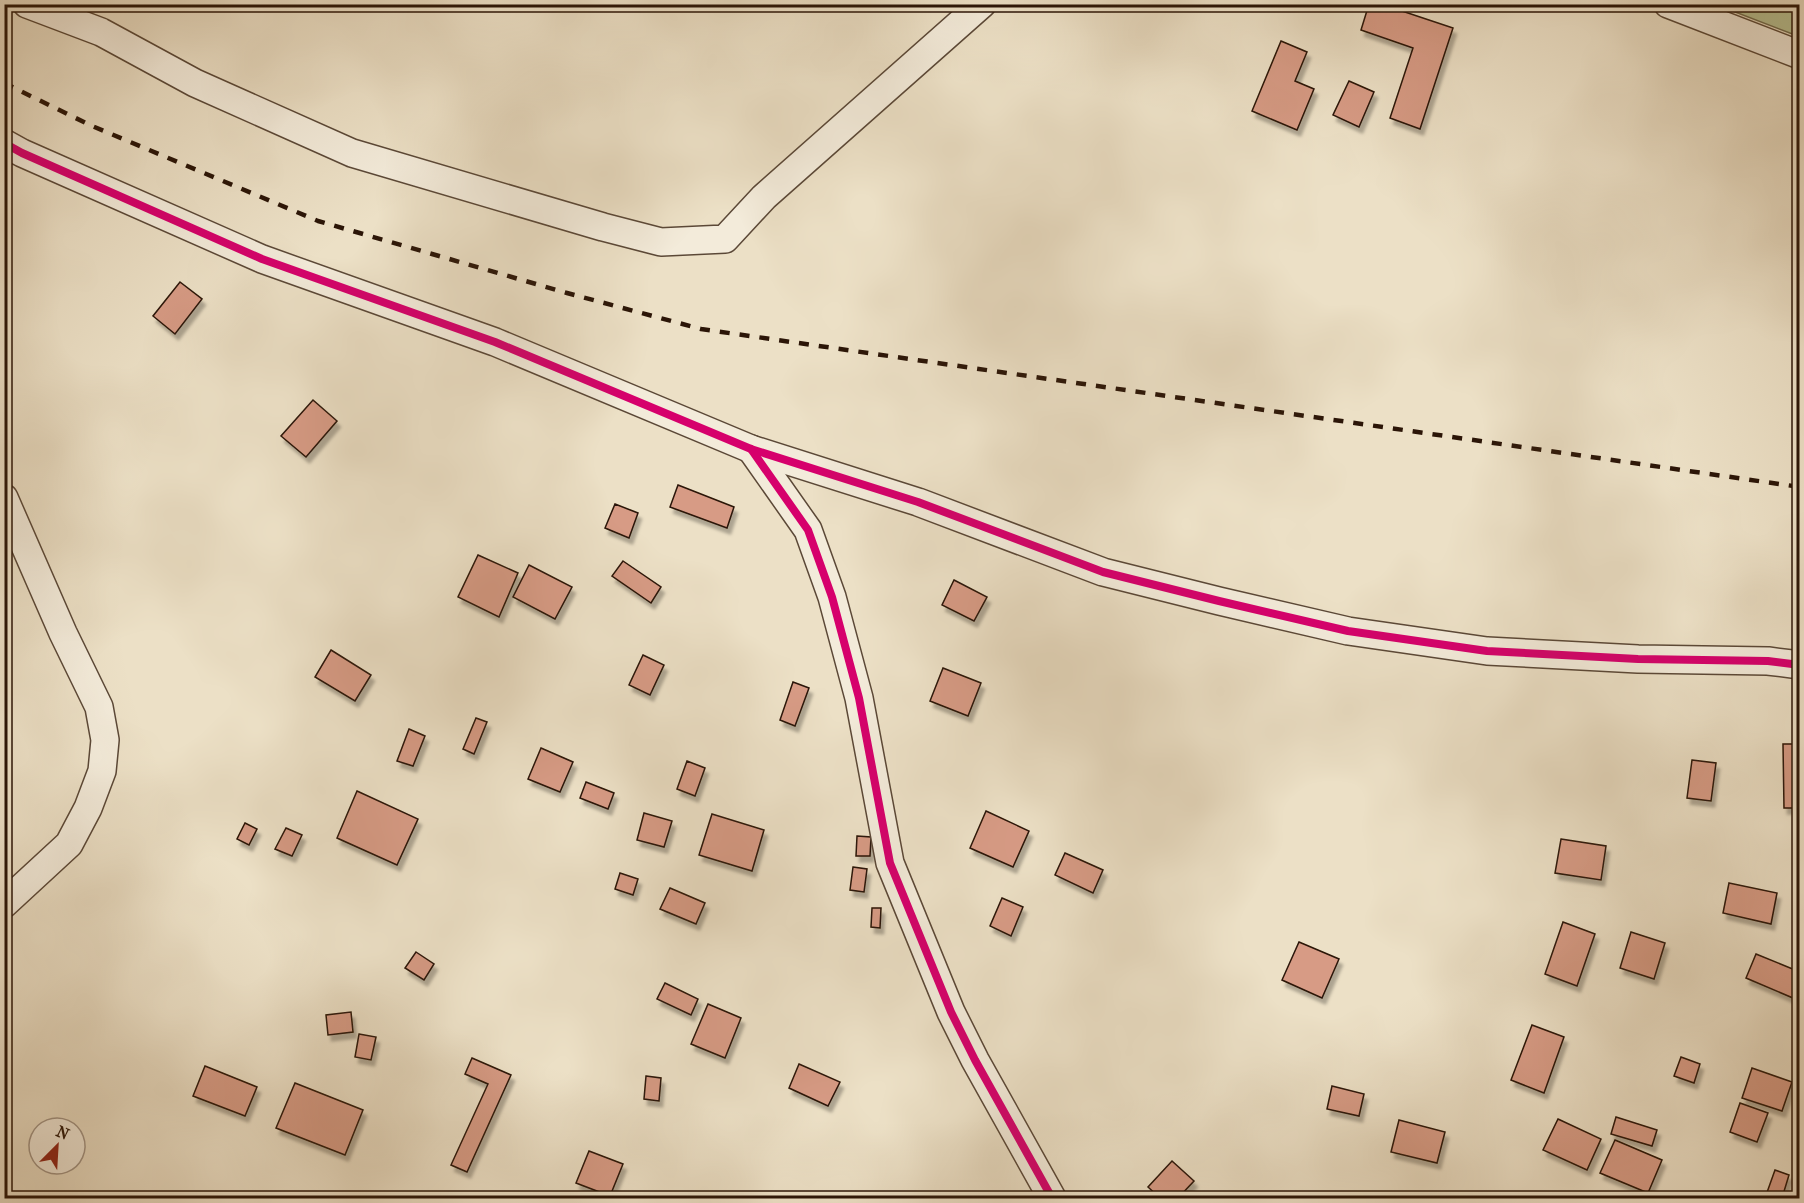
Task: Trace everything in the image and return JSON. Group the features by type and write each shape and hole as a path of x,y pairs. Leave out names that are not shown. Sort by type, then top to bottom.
{"street":[{"path":"27,4 101,32 195,83 351,153 661,242 725,239 764,197 982,4"},
{"path":"1668,4 1800,56"},
{"path":"10,151 262,259 495,342 751,449 918,502 1103,572 1348,631 1487,651 1638,659 1768,661 1800,665"},
{"path":"751,449 808,530 832,597 858,698 890,863 951,1012 975,1060 1052,1198"},
{"path":"4,498 63,633 99,707 105,740 102,771 88,808 69,844 4,904"}],"green space":[{"path":"1717,5 1799,5 1799,24 1795,35"}],"building":[{"path":"1369,4 1381,4 1453,28 1420,129 1390,118 1413,48 1361,30"},
{"path":"1281,41 1307,52 1295,81 1314,89 1297,130 1252,111"},
{"path":"1349,81 1374,92 1359,127 1333,115"},
{"path":"180,282 202,299 175,334 153,316"},
{"path":"313,400 337,421 306,457 281,436"},
{"path":"678,485 734,507 727,528 670,507"},
{"path":"615,504 638,513 629,538 605,528"},
{"path":"478,555 518,573 499,617 458,597"},
{"path":"623,561 661,587 651,603 612,576"},
{"path":"529,565 572,587 555,619 513,597"},
{"path":"954,580 987,597 974,621 942,605"},
{"path":"331,650 371,675 355,701 315,677"},
{"path":"643,655 664,665 650,695 629,685"},
{"path":"943,668 981,683 968,716 930,701"},
{"path":"793,682 809,688 795,726 780,720"},
{"path":"476,718 487,722 474,754 463,749"},
{"path":"409,729 425,736 413,766 397,761"},
{"path":"1783,744 1800,744 1800,808 1784,808"},
{"path":"541,748 573,762 560,792 528,779"},
{"path":"1692,760 1716,763 1711,801 1687,798"},
{"path":"687,761 705,768 695,796 677,789"},
{"path":"586,782 614,793 608,809 580,798"},
{"path":"357,791 418,819 397,865 337,838"},
{"path":"986,811 1029,831 1013,867 970,848"},
{"path":"644,813 672,821 664,847 637,840"},
{"path":"712,814 764,830 752,871 699,855"},
{"path":"245,823 257,829 249,845 237,839"},
{"path":"286,828 302,835 292,856 275,849"},
{"path":"857,836 871,837 870,856 856,856"},
{"path":"1561,839 1606,846 1601,880 1555,873"},
{"path":"1065,853 1103,870 1093,893 1055,875"},
{"path":"853,867 867,869 864,892 850,890"},
{"path":"620,873 638,879 633,895 615,889"},
{"path":"1729,883 1777,893 1771,924 1723,913"},
{"path":"670,888 705,903 696,924 660,909"},
{"path":"1002,898 1023,907 1011,936 990,926"},
{"path":"872,908 881,908 880,928 871,927"},
{"path":"1563,922 1595,934 1577,986 1545,974"},
{"path":"1631,932 1665,943 1654,979 1620,968"},
{"path":"1299,942 1339,959 1322,998 1282,980"},
{"path":"416,952 434,964 424,980 405,968"},
{"path":"1756,954 1800,972 1800,1001 1746,978"},
{"path":"665,983 698,999 691,1015 657,999"},
{"path":"708,1004 741,1018 725,1058 691,1044"},
{"path":"351,1012 353,1032 328,1035 326,1015"},
{"path":"1532,1025 1564,1037 1544,1093 1511,1080"},
{"path":"359,1034 376,1037 371,1060 355,1057"},
{"path":"1681,1057 1700,1064 1694,1083 1674,1076"},
{"path":"472,1058 511,1075 467,1172 451,1165 488,1084 465,1074"},
{"path":"799,1064 840,1082 828,1106 789,1088"},
{"path":"205,1066 257,1087 245,1116 193,1096"},
{"path":"1752,1068 1792,1082 1782,1111 1742,1098"},
{"path":"646,1076 661,1078 659,1101 644,1099"},
{"path":"295,1083 363,1110 345,1155 276,1128"},
{"path":"1332,1086 1364,1094 1359,1116 1327,1109"},
{"path":"1740,1103 1768,1113 1757,1142 1730,1132"},
{"path":"1616,1117 1657,1130 1652,1146 1611,1134"},
{"path":"1558,1119 1601,1139 1587,1170 1543,1150"},
{"path":"1399,1120 1445,1132 1437,1163 1391,1152"},
{"path":"1615,1140 1662,1160 1648,1193 1600,1173"},
{"path":"589,1151 623,1164 610,1196 576,1183"},
{"path":"1172,1161 1194,1181 1178,1198 1160,1198 1148,1187"},
{"path":"1775,1170 1789,1175 1782,1198 1765,1198"}],"railway":[{"path":"4,83 92,126 318,221 701,329 1800,487"}],"cycle path":[{"path":"4,143 262,259 495,342 751,449 918,502 1103,572 1348,631 1487,651 1638,659 1768,661 1800,665"},
{"path":"751,449 808,530 832,597 859,698 890,863 951,1012 975,1060 1052,1198"}]}
